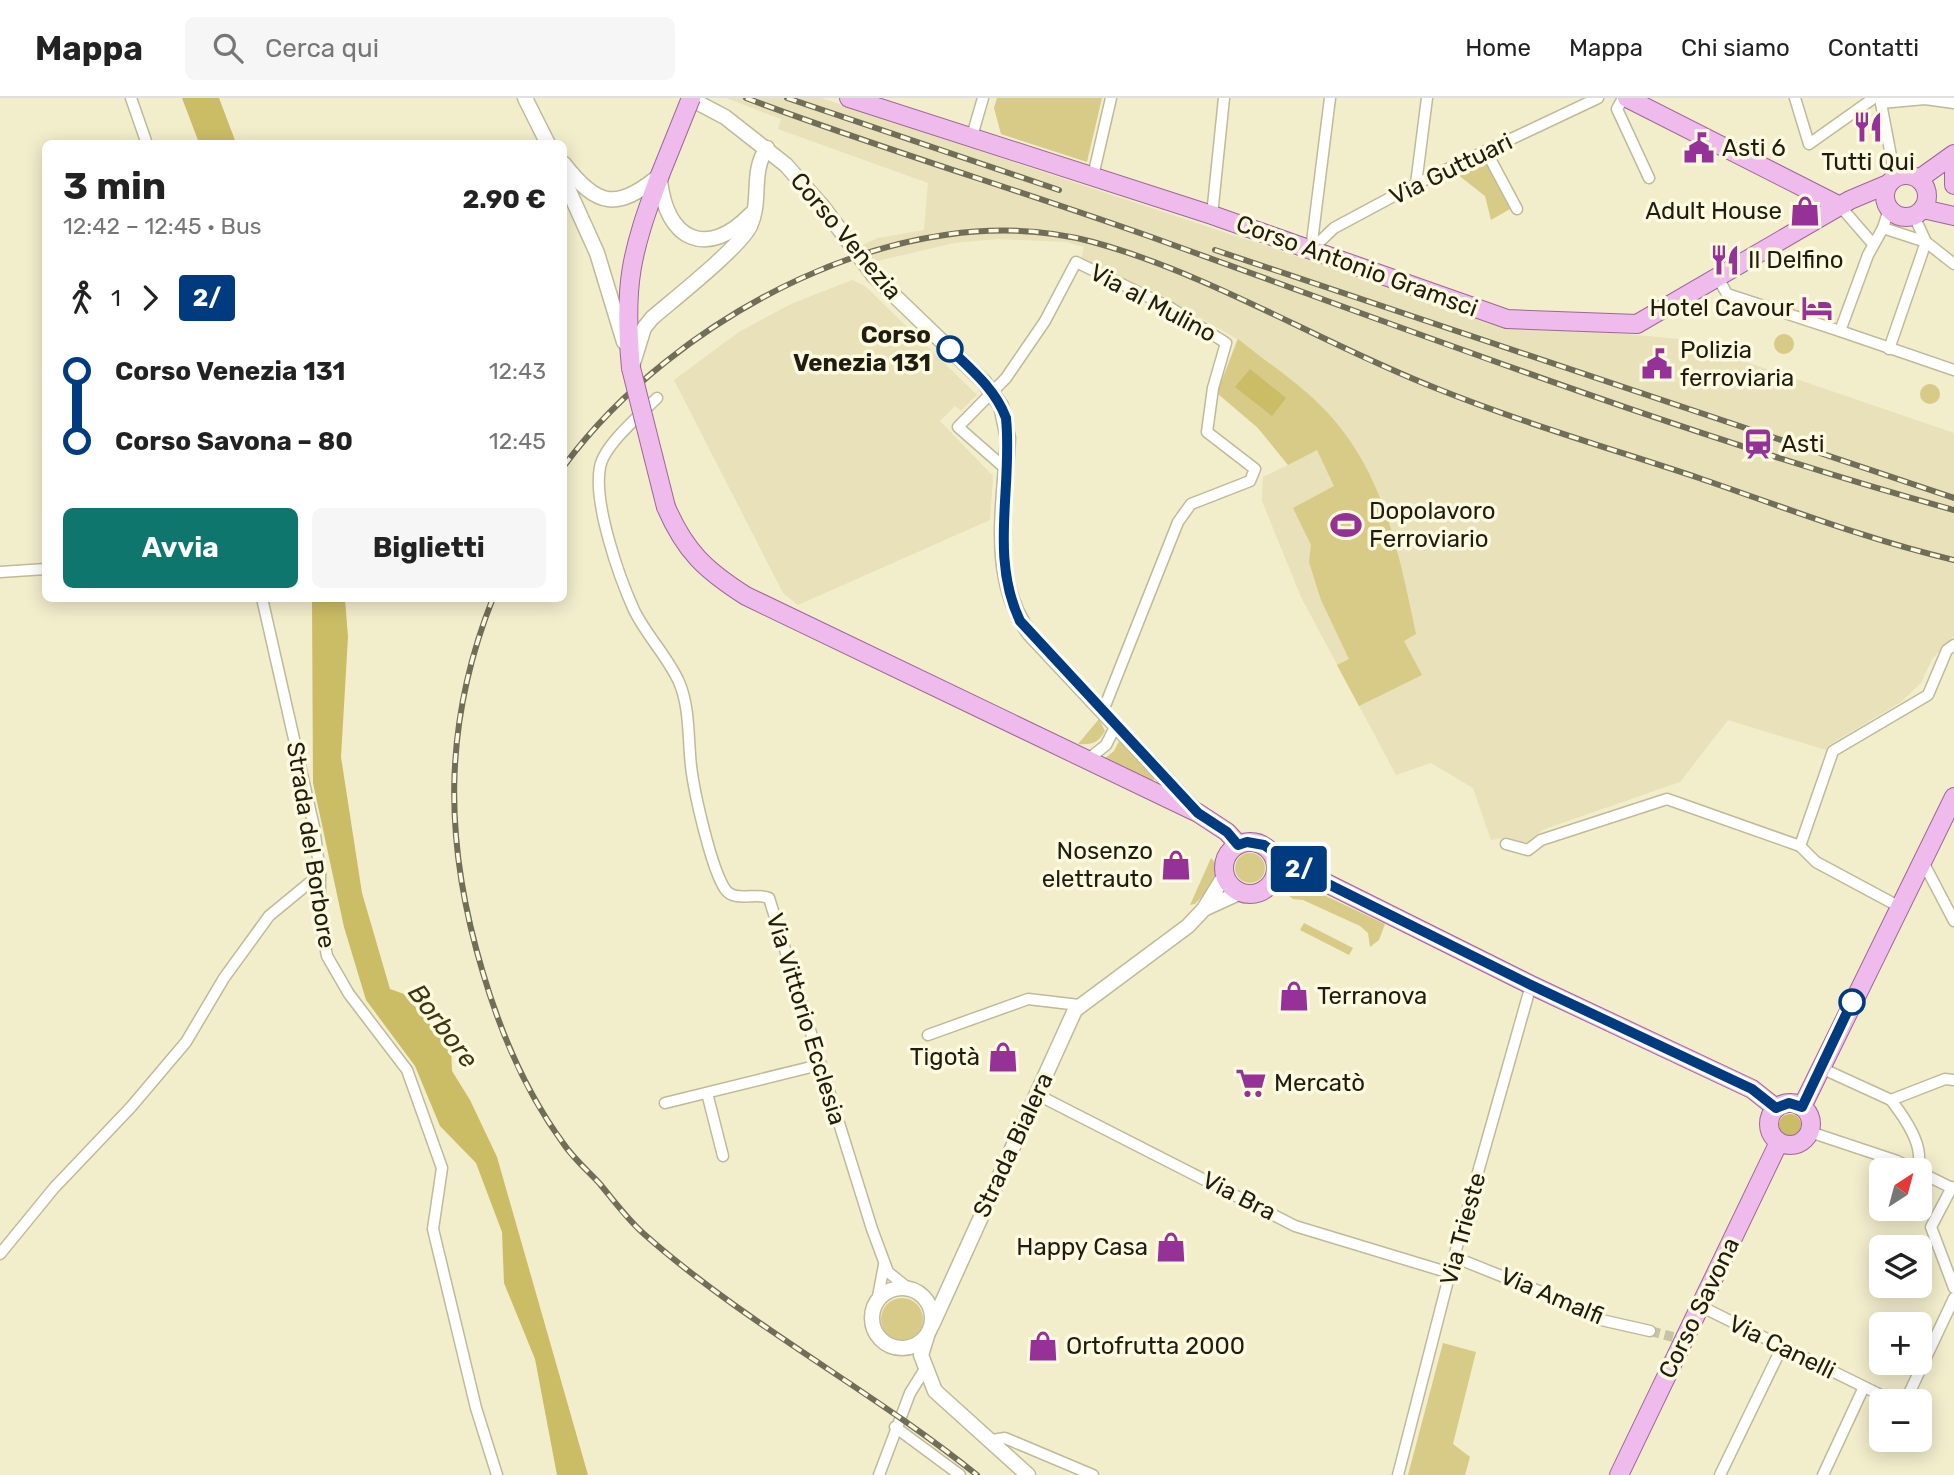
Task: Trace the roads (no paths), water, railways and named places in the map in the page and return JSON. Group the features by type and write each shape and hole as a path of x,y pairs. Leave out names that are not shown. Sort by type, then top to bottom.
{"main road":[{"name":"Corso Venezia","path":"690,98 638,234 628,278 626,318 631,368 666,507 679,536 694,556 718,578 746,596 1198,813 1227,832 1238,845"},
{"name":"Corso Antonio Gramsci","path":"849,98 972,135 1212,215 1507,319 1637,324 1845,203 1892,180"},
{"path":"1625,98 1845,203 1887,206 1900,217 1918,212 1954,216"},
{"path":"1919,179 1954,154"},
{"path":"1954,172 1954,185"},
{"path":"1887,206 1892,180 1908,175 1919,179 1926,190 1918,212"},
{"path":"1802,1107 1898,906 1954,797"},
{"path":"1271,851 1277,867 1276,876 1263,891 1241,892 1225,875 1226,857 1238,845 1256,842 1271,851 1300,870 1531,985 1752,1089 1776,1108"},
{"path":"1276,876 1300,870"},
{"path":"1789,1103 1802,1107 1810,1118 1810,1132 1797,1144 1779,1142 1769,1126 1776,1108 1789,1103"},
{"name":"Corso Savona","path":"1619,1475 1678,1339 1700,1306 1779,1142"}],"street":[{"path":"131,98 146,140"},
{"path":"525,98 546,140"},
{"name":"Corso Venezia","path":"690,98 725,117 766,148 823,207 874,276 992,392 1006,418 1002,563 1010,600 1030,634 1198,813"},
{"path":"972,135 983,98"},
{"path":"1093,176 1111,98"},
{"path":"1212,215 1224,98"},
{"path":"1311,250 1330,98"},
{"path":"1416,184 1427,98"},
{"name":"Via Guttuari","path":"1311,250 1334,228 1416,184 1598,98"},
{"path":"1625,98 1617,109 1649,178"},
{"path":"1795,98 1809,144 1879,100 1925,99 1954,103"},
{"path":"1879,100 1892,180"},
{"path":"631,368 644,328 744,234 754,211 757,165 766,148"},
{"path":"1486,151 1517,209"},
{"path":"567,167 590,193 613,201 638,193 660,175"},
{"path":"660,175 666,212 685,233 699,239 714,239 729,234 754,211"},
{"path":"567,187 597,253 631,368"},
{"path":"1845,203 1873,244"},
{"path":"1840,331 1873,244 1883,229 1887,206"},
{"path":"1889,348 1926,242 1918,212"},
{"path":"1883,229 1926,242 1954,264"},
{"name":"Via al Mulino","path":"1006,469 958,427 1006,378 1045,321 1076,262 1168,307 1226,343 1213,388 1208,432 1255,469 1250,481 1191,504 1178,522 1103,711"},
{"path":"1718,278 1727,294 1954,370"},
{"name":"Via Vittorio Ecclesia","path":"657,398 621,433 600,465 599,496 635,610 679,683 692,770 712,853 725,890 732,895 761,895 769,898 819,1065 884,1262 894,1279 913,1291"},
{"path":"0,572 42,569"},
{"name":"Strada del Borbore","path":"263,602 291,718 320,874 320,918 327,956 349,994 407,1070 442,1168 433,1229 476,1408 497,1475"},
{"path":"1800,846 1833,751 1928,695 1947,650 1954,645"},
{"path":"1087,760 1106,745 1116,725"},
{"path":"1506,844 1528,850 1541,841 1668,799 1800,846 1816,862 1898,906"},
{"path":"1922,860 1954,921"},
{"path":"0,1254 54,1188 186,1042 224,978 270,916 320,874"},
{"name":"Strada Bialera","path":"930,1330 948,1285 1079,1005 1175,937 1204,909 1225,875"},
{"name":"Strada Bialera","path":"1204,909 1241,892"},
{"name":"Via Trieste","path":"1398,1475 1454,1257 1531,985"},
{"path":"928,1035 1028,999 1079,1005"},
{"path":"665,1103 819,1065"},
{"path":"1821,1068 1891,1100 1906,1120 1920,1158"},
{"path":"1891,1100 1945,1079 1954,1080"},
{"path":"707,1093 723,1156"},
{"name":"Via Bra","path":"1037,1094 1295,1226 1450,1273"},
{"path":"1810,1132 1885,1158"},
{"path":"1932,1177 1953,1188 1931,1227 1954,1288"},
{"name":"Via Amalfi","path":"1454,1257 1555,1297 1597,1319 1650,1331"},
{"name":"Via Vittorio Ecclesia","path":"877,1302 882,1286 884,1262"},
{"path":"948,1285 934,1292 894,1289 877,1302 872,1319 874,1328 884,1342 914,1356 943,1401 992,1440 1028,1475"},
{"path":"878,1475 895,1427 924,1368 921,1349 930,1330 928,1303 913,1291"},
{"path":"1911,1389 1954,1298"},
{"name":"Via Canelli","path":"1700,1306 1869,1391"},
{"path":"891,1346 915,1346 930,1330"},
{"path":"1720,1475 1782,1347"},
{"path":"1823,1475 1863,1389"},
{"path":"895,1427 960,1475"},
{"path":"992,1440 1005,1438 1093,1475"}],"tunnel":[{"path":"1650,1331 1673,1337"}],"railway":[{"path":"746,98 1113,224 1655,417 1754,450 1954,510"},
{"path":"787,98 1059,190"},
{"path":"567,462 610,412 666,361 730,317 799,279 872,251 946,235 1021,231 1093,242 1138,256 1224,291 1395,371 1470,401 1858,533 1954,560"},
{"path":"1215,250 1954,498"},
{"path":"492,602 464,692 454,785 456,831 461,878 483,973 506,1040 537,1103 571,1154 627,1217 683,1267 977,1475"}],"place":[{"name":"Tutti Qui","path":"1868,127"},
{"name":"Asti 6","path":"1699,148"},
{"name":"Adult House","path":"1805,211"},
{"name":"Il Delfino","path":"1725,260"},
{"name":"Hotel Cavour","path":"1817,308"},
{"name":"Corso Venezia 131","path":"950,349"},
{"name":"Polizia ferroviaria","path":"1657,364"},
{"name":"Asti","path":"1758,444"},
{"name":"Dopolavoro Ferroviario","path":"1346,525"},
{"name":"Nosenzo elettrauto","path":"1176,865"},
{"name":"Terranova","path":"1294,996"},
{"name":"Tigotà","path":"1003,1057"},
{"name":"Mercatò","path":"1251,1083"},
{"name":"Happy Casa","path":"1171,1247"},
{"name":"Ortofrutta 2000","path":"1043,1346"}],"water label":[{"name":"Borbore","path":"443,1026"}]}
